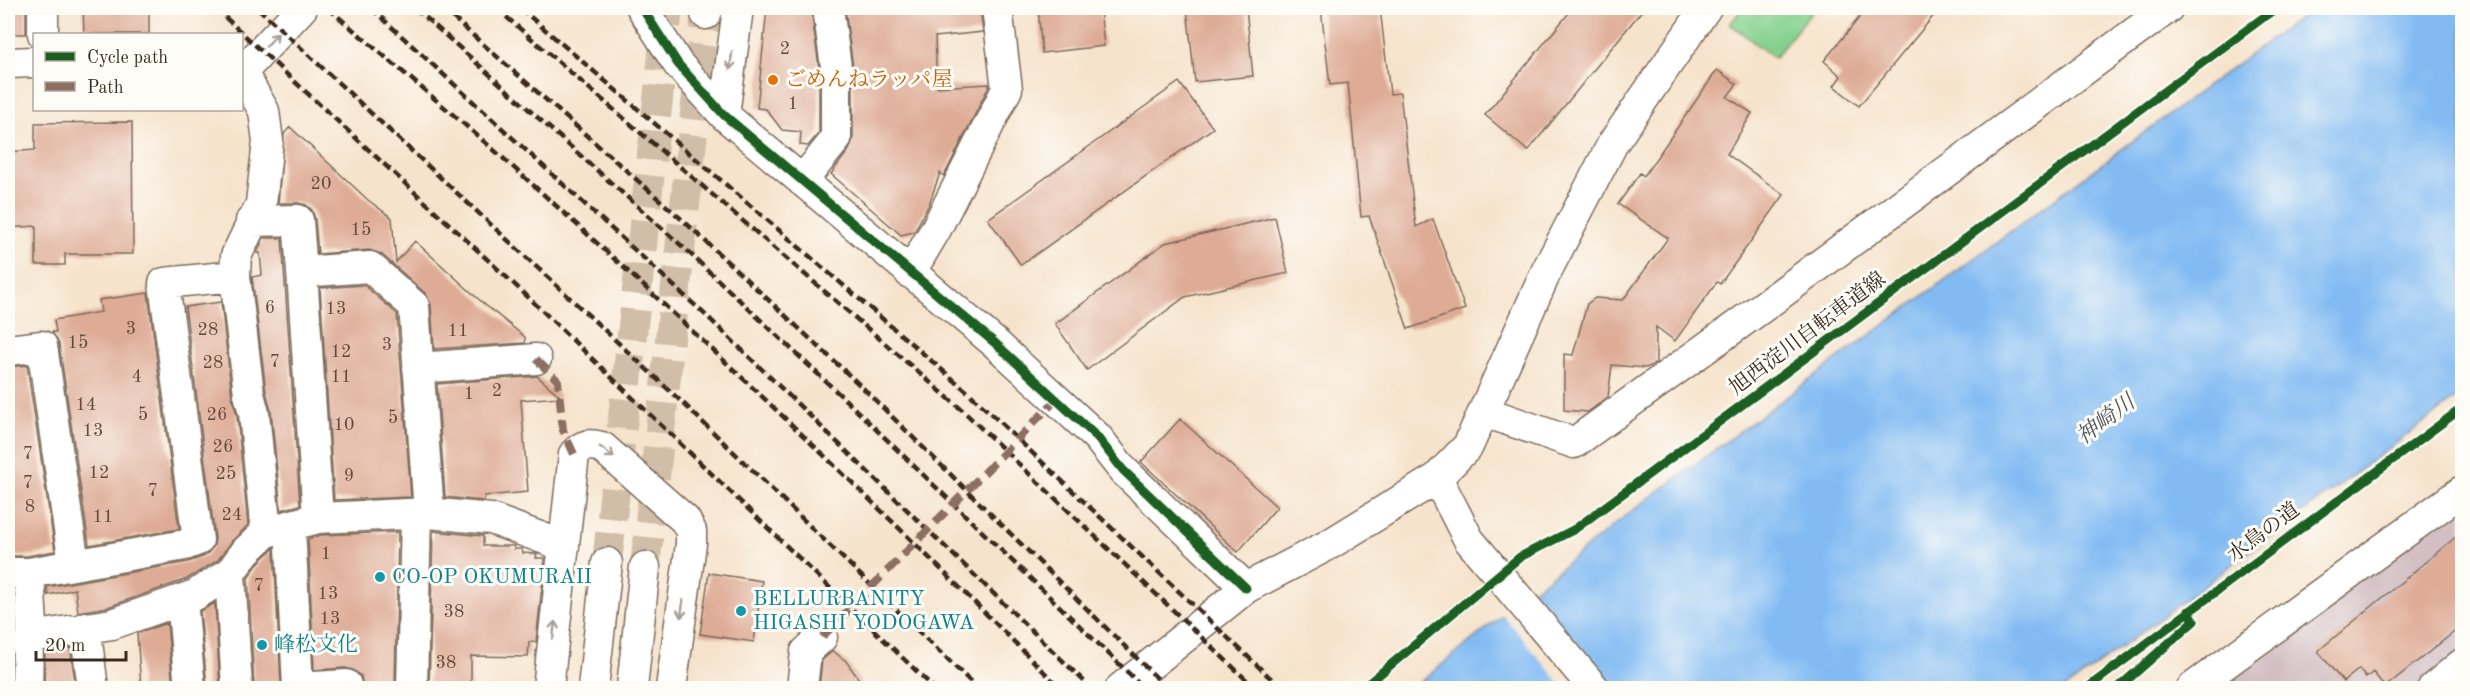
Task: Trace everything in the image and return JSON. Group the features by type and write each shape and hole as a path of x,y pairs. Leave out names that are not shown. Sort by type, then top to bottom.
{"street":[{"path":"43,8 44,33"},
{"path":"243,71 302,8"},
{"path":"642,8 678,64 724,115 995,343 1097,437 1123,470 1246,588"},
{"path":"724,115 738,8"},
{"path":"802,181 836,139 836,67 828,8"},
{"path":"910,273 936,229 1007,89 997,8"},
{"path":"1120,688 1246,588 1330,544 1437,478 1468,446 1547,270 1613,143 1706,8"},
{"path":"1485,412 1574,443 2168,8"},
{"path":"8,63 33,62"},
{"path":"243,74 264,111 268,141 261,204 236,256 235,276 249,394 291,526"},
{"path":"252,221 298,220 302,272 291,526 298,688 346,685 346,688"},
{"path":"302,272 370,267 414,306 422,513 412,688"},
{"path":"27,688 28,644 32,637 18,573 185,545 198,540 164,283 235,276"},
{"path":"8,350 42,346 74,564"},
{"path":"418,368 536,359"},
{"path":"548,688 574,454 581,446 591,444 602,447 686,520 691,531 670,688"},
{"path":"1437,478 1468,540 1594,688"},
{"path":"2192,688 2463,491"},
{"path":"32,637 112,624 182,600 212,586 230,573 246,551 291,526 422,513 491,519 564,546"},
{"path":"593,688 607,562"},
{"path":"632,688 645,567"},
{"path":"230,573 237,688"},
{"path":"182,600 190,688"},
{"path":"85,627 93,688"},
{"path":"802,688 806,652 822,637"},
{"path":"2433,688 2463,664"}],"shaded area":[{"path":"2462,505 2462,688 2212,688"}],"green space":[{"path":"1743,8 1815,8 1774,58 1730,24"}],"water":[{"name":"神崎川","path":"2313,8 2462,8 2462,394 2066,688 1413,688 1625,516"}],"pier":[{"path":"1530,589 1614,688 1564,688 1501,613"}],"building":[{"path":"8,8 26,8 26,34 8,34"},
{"path":"83,8 149,8 149,33 84,33"},
{"path":"767,8 811,8 819,68 819,133 808,146 800,145 801,132 782,130 766,109 757,108"},
{"path":"845,8 980,8 983,32 935,37 937,87 989,84 989,86 944,176 940,173 929,204 914,232 901,235 831,174 849,150 853,139 853,67"},
{"path":"1038,8 1100,8 1104,46 1042,53"},
{"path":"1187,8 1246,8 1253,76 1195,82"},
{"path":"1321,8 1380,8 1390,94 1400,93 1416,227 1433,219 1465,309 1408,329 1369,216 1361,217 1348,83 1330,85"},
{"path":"1573,8 1644,8 1528,151 1485,115"},
{"path":"1867,8 1940,8 1859,106 1834,86 1841,76 1824,61"},
{"path":"1717,70 1737,84 1727,97 1752,113 1727,154 1784,195 1720,284 1717,282 1675,341 1656,327 1656,363 1646,368 1612,365 1608,397 1588,412 1564,410 1564,354 1573,355 1587,304 1595,298 1623,300 1668,238 1618,204 1640,173 1644,176"},
{"path":"1179,82 1213,128 1021,265 988,219"},
{"path":"132,122 133,254 65,254 65,265 36,265 36,226 8,228 8,152 35,150 35,123"},
{"path":"290,127 368,200 392,218 396,262 415,241 484,304 525,337 525,343 434,349 431,305 426,294 381,254 369,250 318,254 312,210 298,203 278,203 284,134"},
{"path":"1275,217 1288,273 1185,297 1087,370 1055,324 1165,243"},
{"path":"264,238 282,238 300,505 281,510 271,411 266,391 252,277 262,275 260,253 257,253"},
{"path":"364,285 397,314 411,497 334,500 320,288"},
{"path":"148,293 179,529 89,545 59,344 52,332 56,332 54,320 101,312 99,300"},
{"path":"221,302 232,396 237,416 248,525 218,560 187,579 108,607 78,612 75,589 48,595 47,587 188,562 205,556 214,546 215,538 185,307"},
{"path":"27,365 55,551 27,556 8,556 8,367"},
{"path":"537,376 561,397 521,400 528,492 485,496 484,501 445,497 437,384"},
{"path":"1180,419 1277,507 1238,552 1141,462"},
{"path":"433,531 483,536 483,546 514,546 514,549 522,549 523,553 537,554 536,558 545,558 536,642 529,642 528,657 471,656 471,688 429,688"},
{"path":"2463,531 2463,625 2385,687 2373,672 2366,678 2359,669 2343,682 2318,651"},
{"path":"398,532 395,688 363,688 361,676 345,668 314,670 308,539 321,535"},
{"path":"274,548 281,688 254,688 248,578 259,562"},
{"name":"BELLURBANITY HIGASHI YODOGAWA","path":"709,573 762,581 754,642 700,634"},
{"path":"215,603 220,688 207,688 200,611"},
{"path":"167,623 173,688 141,688 137,633"},
{"path":"70,648 76,688 44,688 45,652"},
{"path":"833,651 846,661 865,688 819,688 822,660"}],"tunnel":[{"path":"607,563 668,8"},
{"path":"645,567 706,14"}],"railway":[{"path":"215,8 242,33"},
{"path":"258,8 684,404 977,688"},
{"path":"328,8 503,158 645,287 855,485 1060,688"},
{"path":"371,8 711,320 1091,688"},
{"path":"415,8 683,247 853,407 1144,688"},
{"path":"442,8 687,224 864,389 1167,688"},
{"path":"496,8 961,409 1255,688"},
{"path":"520,8 969,393 1281,688"},
{"path":"243,34 527,296 934,688"}],"marked path":[{"path":"536,359 558,381 563,430 574,454"},
{"path":"822,637 1056,400"}],"cycle path":[{"path":"642,8 678,64 724,115 995,343 1097,437 1123,470 1246,588"},
{"name":"旭西淀川自転車道線","path":"1363,688 1520,557 1575,529 2276,8"},
{"name":"水鳥の道","path":"2087,688 2462,408"},
{"path":"2118,688 2194,621 2189,611"}],"place":[{"name":"ごめんねラッパ屋","path":"773,80"},
{"name":"CO-OP OKUMURAII","path":"380,577"},
{"name":"BELLURBANITY HIGASHI YODOGAWA","path":"741,611"},
{"name":"峰松文化","path":"262,645"}]}
